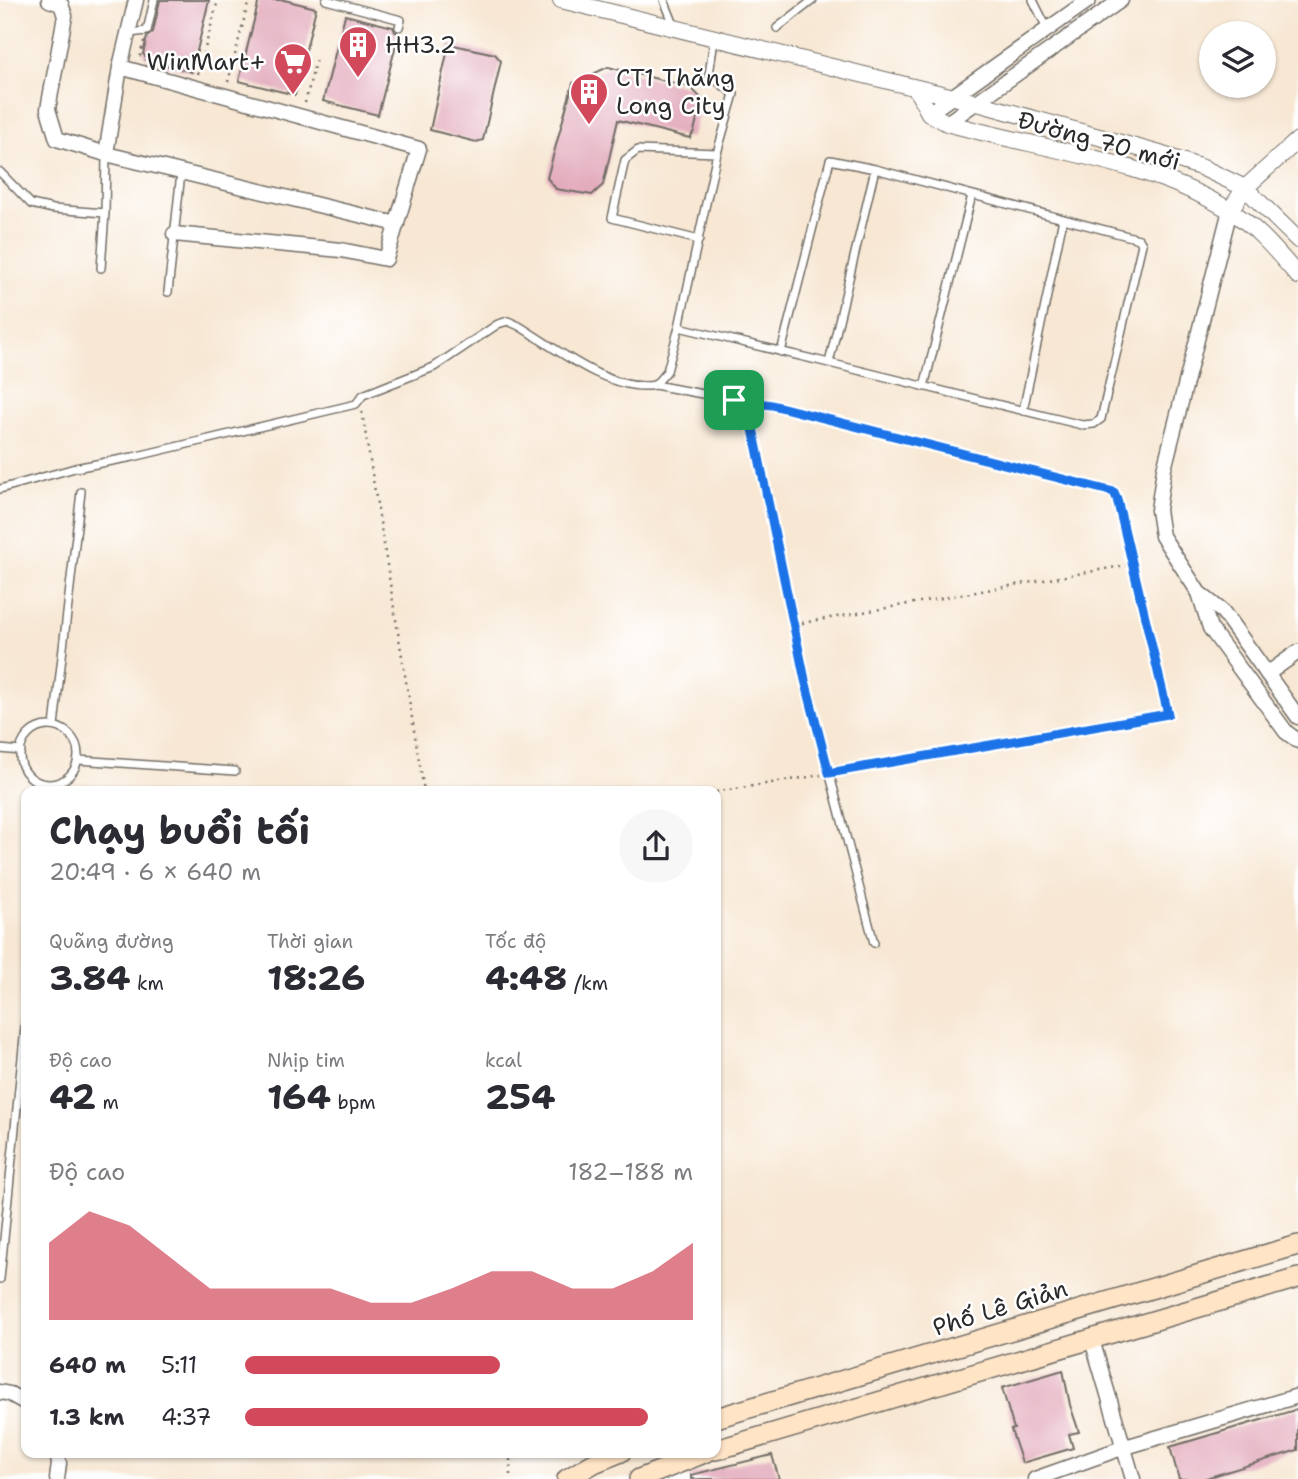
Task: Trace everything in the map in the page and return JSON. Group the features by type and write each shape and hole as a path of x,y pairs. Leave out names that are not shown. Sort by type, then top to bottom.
{"main road":[{"name":"Phố Lê Giản","path":"721,1417 1298,1245"},
{"path":"721,1449 1298,1278"},
{"path":"1083,1309 1092,1340"},
{"path":"567,1479 606,1458"},
{"path":"639,1479 692,1458"}],"street":[{"path":"49,0 61,4 65,16 48,109 57,139 106,154 397,224"},
{"path":"106,154 120,67 136,0"},
{"name":"Đường 70 mới","path":"561,0 974,102 1203,168 1245,188 1298,240"},
{"path":"916,89 929,113 1089,0"},
{"path":"947,123 1121,0"},
{"path":"120,67 419,149 386,259 341,250 174,234"},
{"name":"Đường 70 mới","path":"929,113 947,123 1176,183 1230,211 1270,244 1298,276"},
{"path":"1298,140 1245,188 1230,211 1164,469 1158,510 1162,536 1199,593 1210,628 1286,732 1298,741"},
{"path":"1199,593 1223,612 1298,717"},
{"path":"1267,674 1298,652"},
{"path":"1092,1340 1133,1479"},
{"path":"0,1392 21,1400"},
{"path":"1035,1479 1122,1448 1298,1396"},
{"path":"57,1479 58,1458"}],"lane":[{"path":"128,33 147,31 154,0"},
{"path":"326,0 401,20 399,27"},
{"path":"664,0 676,28"},
{"path":"777,28 813,0"},
{"path":"1033,0 1047,28"},
{"path":"655,385 667,371 679,327 717,153 734,94 709,75 714,37"},
{"path":"699,240 612,218 625,160 638,150 717,153"},
{"path":"102,268 106,154"},
{"path":"679,327 781,352 829,363 1082,425 1094,424 1101,419 1142,244 1139,239 875,169 830,160 781,352"},
{"path":"829,363 875,169"},
{"path":"0,172 31,204 53,209 105,213"},
{"path":"168,292 181,172"},
{"path":"924,387 972,195"},
{"path":"1023,411 1063,219"},
{"path":"0,489 75,468 133,457 356,404 363,395 434,367 498,324 508,321 587,370 606,378 734,400 744,405 751,419 805,680 874,943"},
{"path":"54,726 81,492"},
{"path":"47,786 31,777 21,761 21,751 23,742 36,729 54,726 62,729 75,742 78,760 68,777 51,786"},
{"path":"0,749 21,751"},
{"path":"78,760 234,771"},
{"path":"0,1279 21,1067"}],"path":[{"path":"195,88 218,0"},
{"path":"224,96 249,0"},
{"path":"147,31 141,55 148,62"},
{"path":"302,117 316,59"},
{"path":"363,395 361,408 424,786"},
{"path":"721,791 1168,714 1114,492 772,405 734,400"},
{"path":"793,625 1133,564"},
{"path":"510,1458 510,1479"}],"building":[{"path":"160,0 209,0 192,72 150,61 143,54 147,37 153,32"},
{"path":"259,0 284,0 316,8 295,95 239,81"},
{"name":"HH3.2","path":"345,15 393,27 395,32 399,33 378,115 323,101"},
{"path":"449,44 495,54 501,61 483,140 476,142 430,130"},
{"name":"CT1 Thăng Long City","path":"608,67 690,87 702,99 694,131 690,138 618,120 603,185 592,195 556,189 547,178 573,83"},
{"path":"1063,1370 1079,1432 1069,1434 1073,1448 1022,1463 1011,1430 1014,1429 1002,1388"},
{"path":"1298,1409 1298,1450 1203,1479 1179,1479 1170,1447"},
{"path":"772,1455 779,1479 691,1479 691,1475"}],"place":[{"name":"HH3.2","path":"358,79"},
{"name":"WinMart+","path":"293,96"},
{"name":"CT1 Thăng Long City","path":"589,126"}],"route":[{"path":"734,400 772,405 1114,492 1168,714 829,773 805,680 751,419 744,405 734,400"}]}
